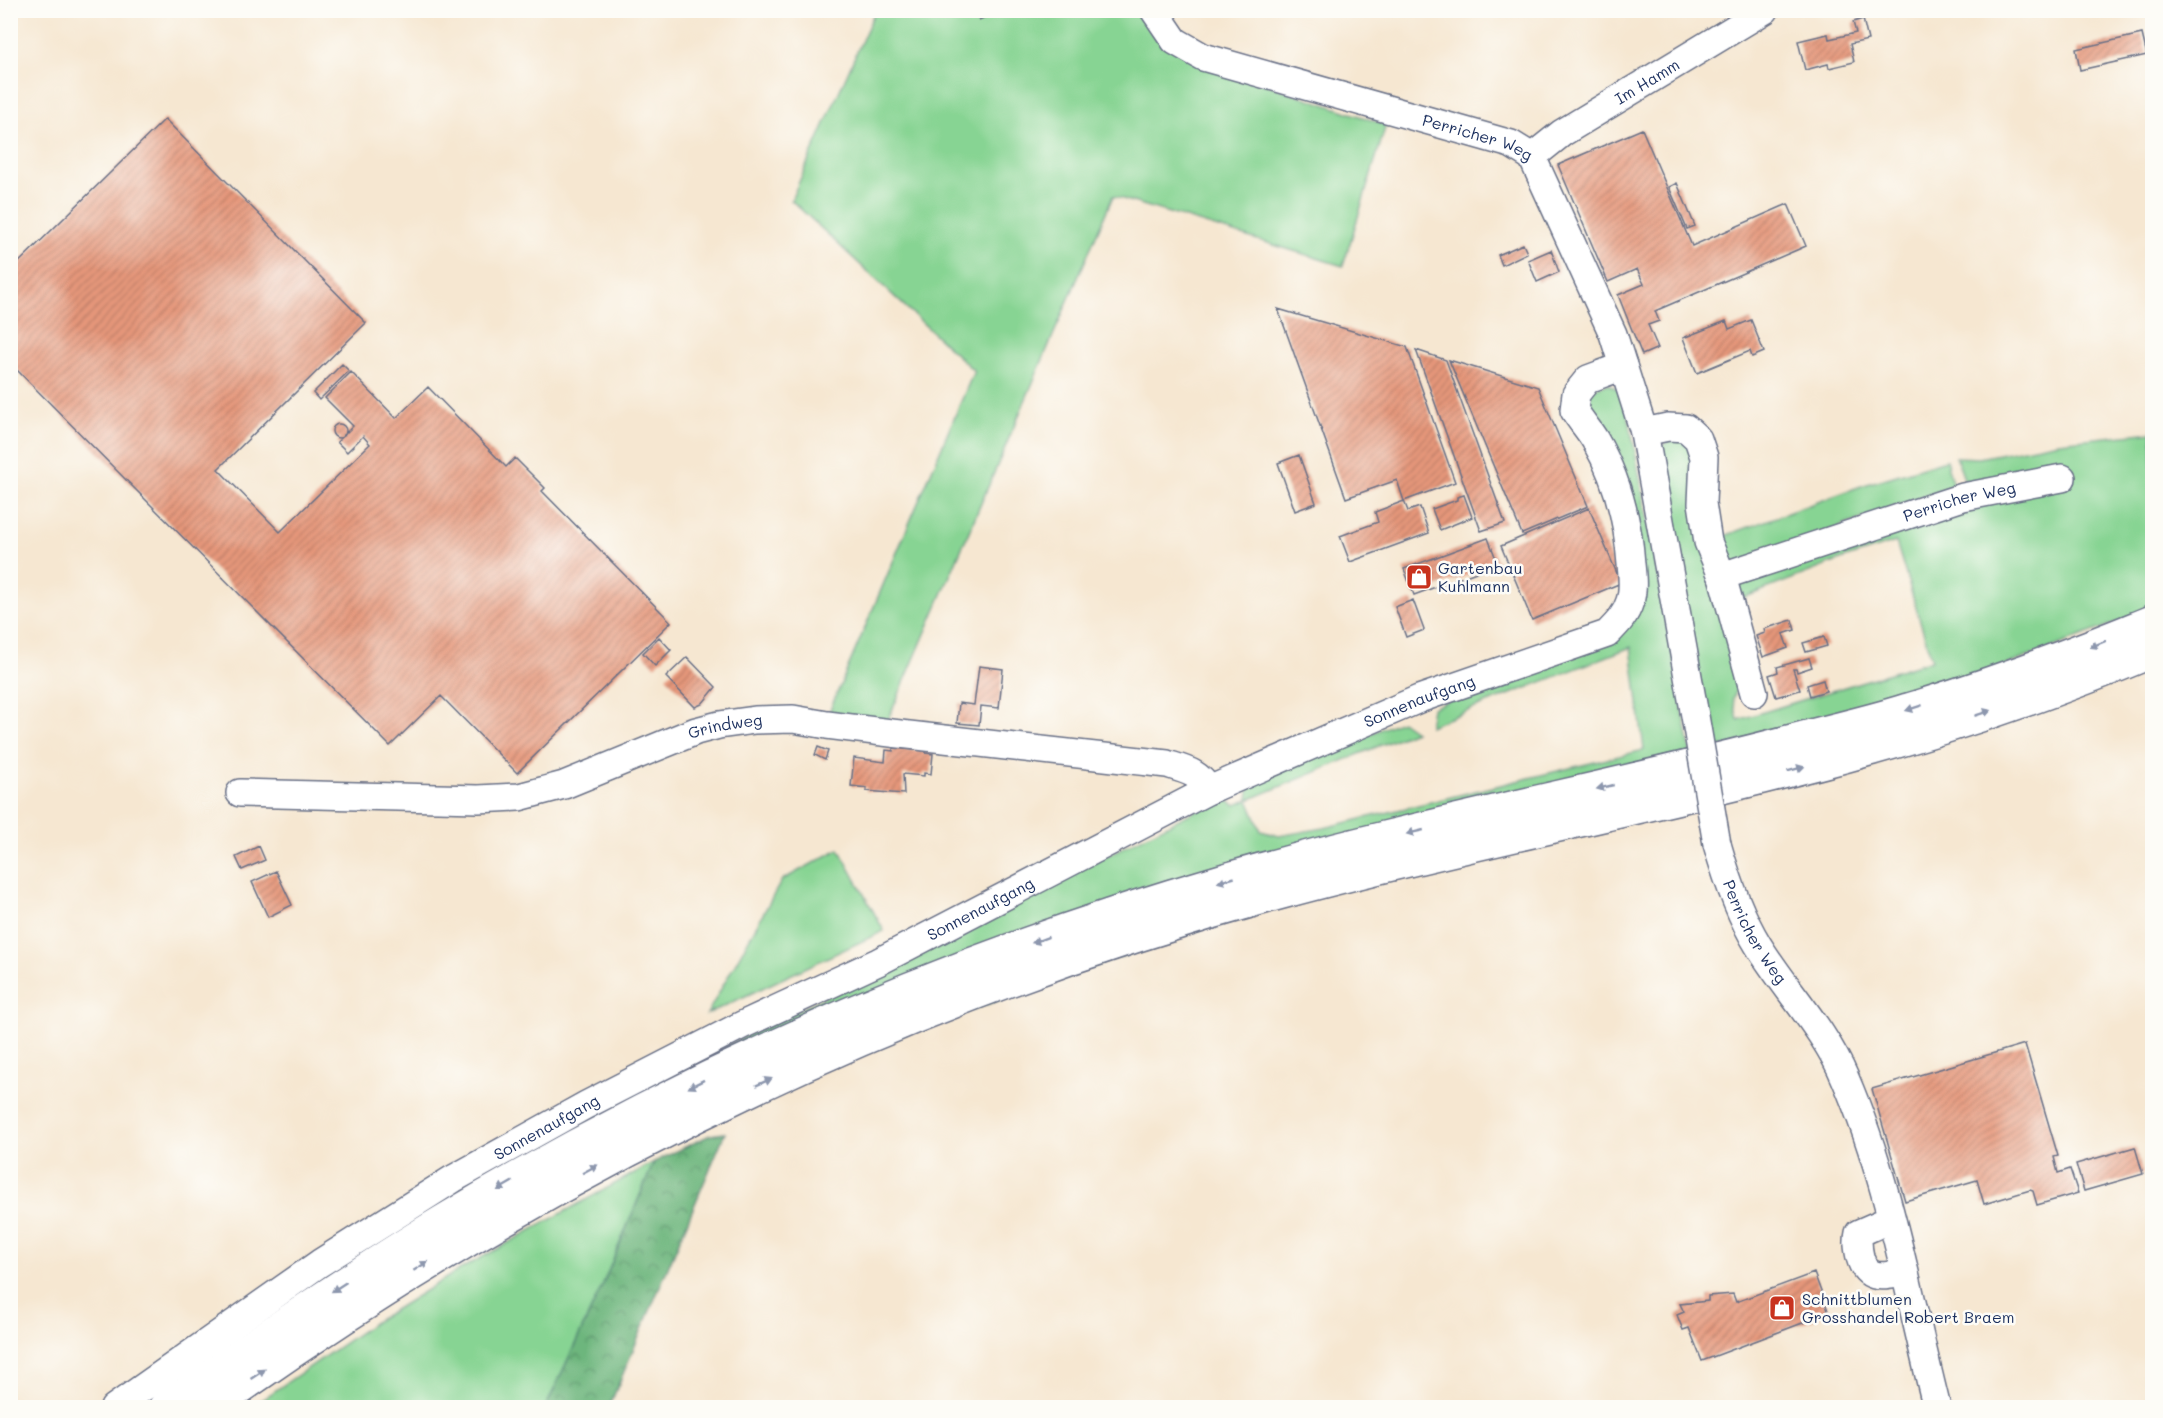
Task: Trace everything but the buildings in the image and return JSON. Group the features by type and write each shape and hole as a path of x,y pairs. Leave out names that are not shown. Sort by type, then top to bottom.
{"main road":[{"path":"165,1407 308,1307 526,1173 706,1079 825,1024 922,984 1086,924 1274,866 1731,757 1905,711 2038,668 2152,622"},
{"path":"210,1407 389,1286 541,1195 720,1101 932,1009 1096,948 1290,889 1477,843 1761,778 1913,736 2041,694 2152,651"}],"street":[{"name":"Perricher Weg","path":"1154,10 1175,41 1203,57 1511,144 1532,157 1613,334 1644,432 1717,844 1725,870 1758,944 1813,1023 1845,1077 1878,1168 1937,1407"},
{"name":"Im Hamm","path":"1532,157 1562,133 1765,10"},
{"name":"Sonnenaufgang","path":"114,1407 320,1263 453,1179 586,1105 742,1025 878,962 1209,789 1419,699 1607,634 1622,620 1631,599 1629,542 1621,502 1608,467 1594,439 1574,410 1576,394 1588,379 1623,366"},
{"path":"1644,432 1668,427 1686,428 1698,439 1704,457 1702,503 1708,542 1722,576 1754,693"},
{"name":"Perricher Weg","path":"1722,576 1963,497 2062,478"},
{"name":"Grindweg","path":"240,793 478,799 519,797 564,785 696,731 755,720 793,719 891,733 1167,764 1202,777 1209,789"},
{"path":"1891,1220 1859,1233 1857,1243 1863,1266 1869,1274 1878,1277 1904,1273"}],"green space":[{"path":"875,11 975,11 979,19 1000,11 1146,11 1201,62 1386,125 1343,266 1113,196 885,727 827,717 974,371 791,200"},
{"path":"1608,384 1624,392 1691,754 482,1184 478,1175 536,1142 1221,798 1236,805 1248,800 1261,831 1279,836 1324,828 1644,750 1631,647 1429,726 1432,708 1636,613 1584,401 1594,388"},
{"path":"2152,432 2152,609 1996,669 1711,750 1658,451 1665,444 1677,440 1691,443 1743,670 1733,699 1738,720 1932,660 1896,542 1843,559 1738,600 1734,584 1967,487 1956,457 1979,458 2059,442"},
{"path":"1946,460 1953,486 1720,570 1708,542 1864,485"},
{"path":"1401,721 1415,731 1248,800 1250,783"},
{"path":"839,849 884,931 707,1014 782,880"},
{"path":"725,1133 609,1407 546,1407 603,1284 654,1162 710,1135"},
{"path":"654,1162 603,1284 546,1407 250,1408 378,1320 459,1270"}],"place":[{"name":"Gartenbau Kuhlmann","path":"1419,577"},
{"name":"Schnittblumen Grosshandel Robert Braem","path":"1782,1308"}]}
